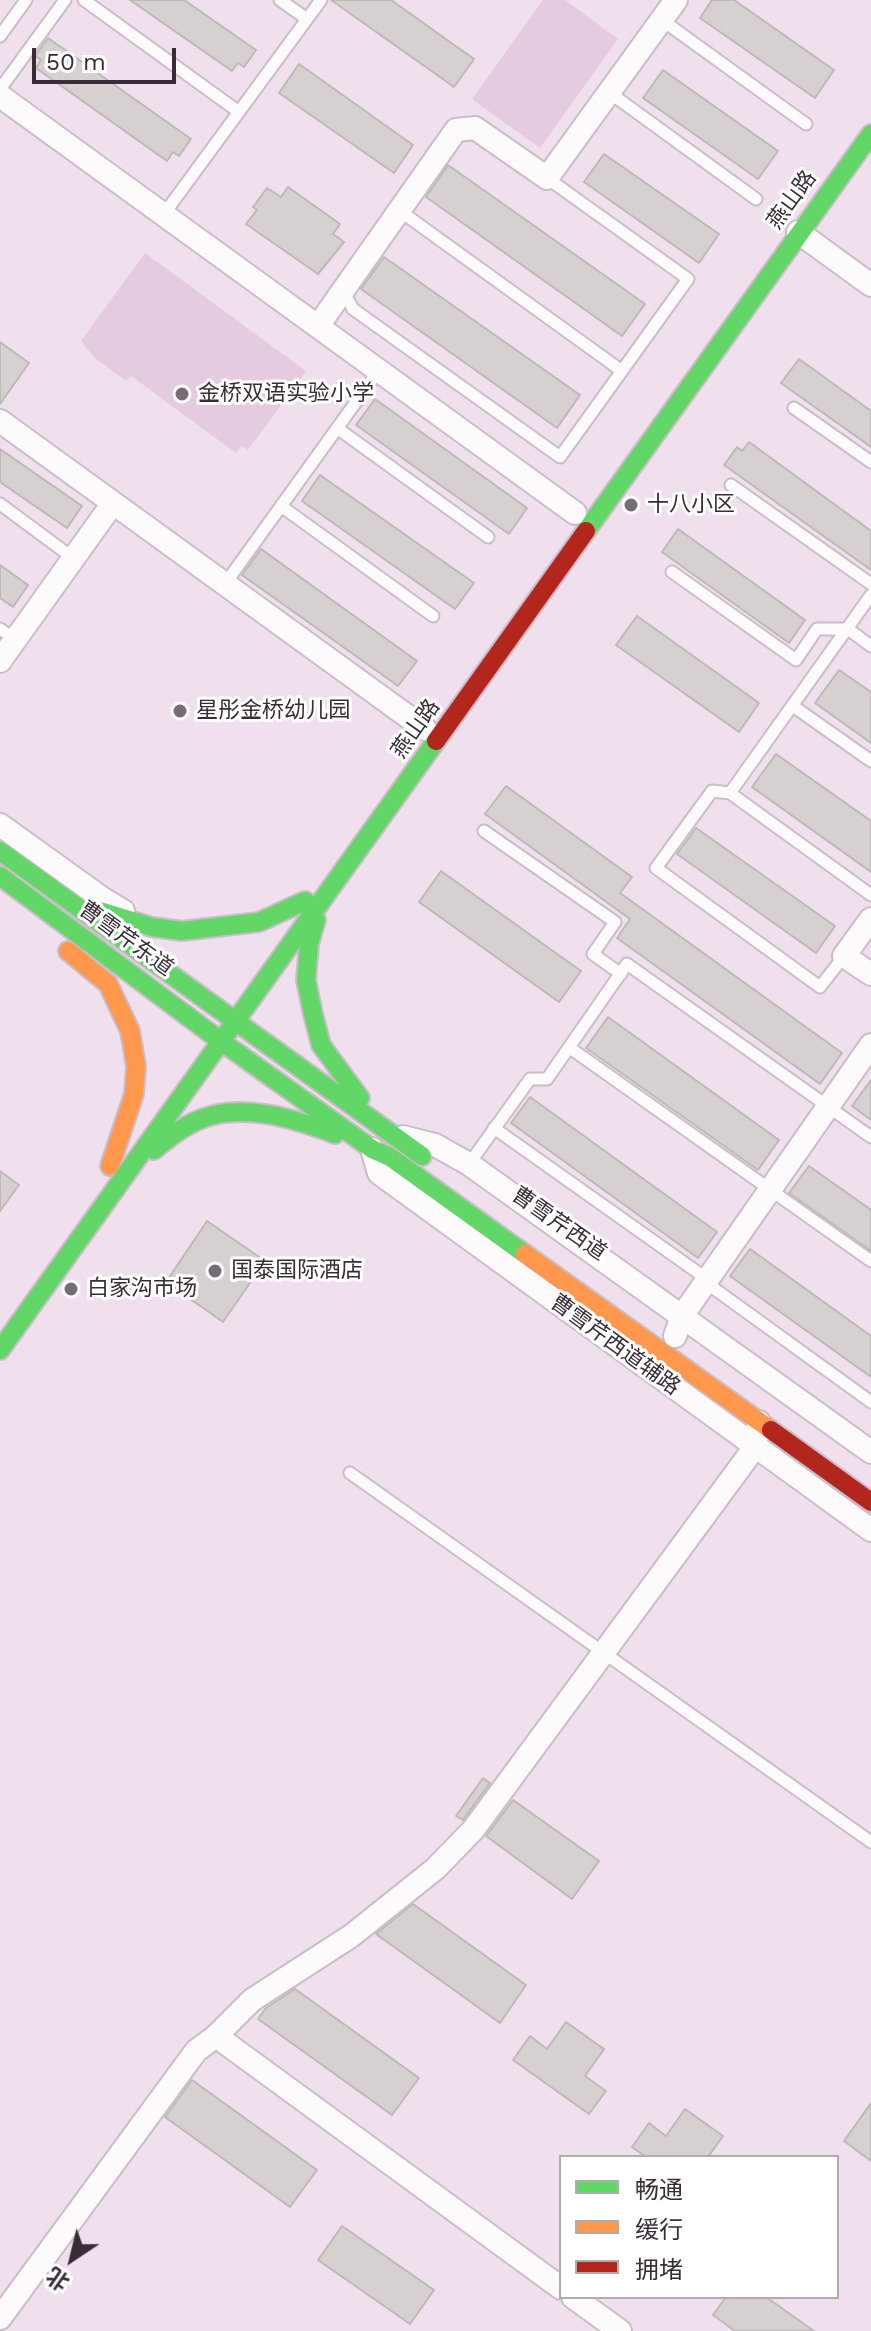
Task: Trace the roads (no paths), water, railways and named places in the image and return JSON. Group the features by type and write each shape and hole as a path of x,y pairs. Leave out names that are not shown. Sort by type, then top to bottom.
{"main road":[{"name":"燕山路","path":"202,1035 229,1015 312,903 798,232 866,127"},
{"name":"燕山路","path":"649,411 866,127"},
{"name":"燕山路","path":"312,903 425,729 531,576"},
{"name":"曹雪芹东道","path":"0,851 229,1015"},
{"path":"0,878 61,946 108,984 130,1031 136,1066 134,1094 110,1166"},
{"name":"曹雪芹东道","path":"0,878 202,1035 222,1042"},
{"path":"69,901 152,927 182,931 259,922 312,903 306,980 321,1045 340,1074 391,1134"},
{"name":"燕山路","path":"0,1350 222,1042 229,1015"},
{"path":"229,1015 443,1171"},
{"name":"曹雪芹西道","path":"222,1042 372,1149 390,1157 871,1502"},
{"path":"55,1242 172,1079"},
{"path":"133,1166 179,1130 211,1115 245,1114 284,1119 321,1129 372,1149"}],"street":[{"path":"318,326 456,130 475,128 547,178 676,0"},
{"path":"0,96 576,513"},
{"path":"798,232 871,285"},
{"path":"0,421 425,729"},
{"path":"0,661 8,634 73,558 113,503"},
{"path":"0,825 103,899 152,927"},
{"path":"871,919 844,956 871,974"},
{"path":"677,1331 706,1280 871,1045"},
{"path":"391,1134 435,1145 469,1164 677,1331 871,1452"},
{"name":"曹雪芹西道辅路","path":"372,1149 379,1173 871,1530"},
{"path":"0,2318 196,2051 252,2000 351,1936 435,1869 473,1830 755,1447 759,1422"},
{"path":"216,2036 559,2287"},
{"path":"576,2299 620,2331"}],"lane":[{"path":"0,36 26,0"},
{"path":"0,89 65,0"},
{"path":"84,0 239,112"},
{"path":"280,0 307,19"},
{"path":"164,214 321,0"},
{"path":"662,20 806,124"},
{"path":"610,93 756,199"},
{"path":"343,291 353,309 560,457 688,279 547,178"},
{"path":"400,211 622,371"},
{"path":"225,584 379,370"},
{"path":"794,408 871,462"},
{"path":"337,428 488,537"},
{"path":"731,485 871,584"},
{"path":"0,504 73,558"},
{"path":"281,506 433,616"},
{"path":"672,572 796,660 817,629 848,629 871,646"},
{"path":"730,793 871,595"},
{"path":"793,706 871,761"},
{"path":"844,956 820,987 656,868 712,791 730,793 871,895"},
{"path":"484,831 615,922 593,954 621,974"},
{"path":"469,1164 530,1079 547,1079 627,964 871,1137"},
{"path":"570,1048 871,1261"},
{"path":"494,1128 871,1402"},
{"path":"350,1473 871,1842"}],"place":[{"name":"金桥双语实验小学","path":"182,394"},
{"name":"十八小区","path":"631,505"},
{"name":"星彤金桥幼儿园","path":"180,711"},
{"name":"国泰国际酒店","path":"215,1271"},
{"name":"白家沟市场","path":"71,1289"}]}
